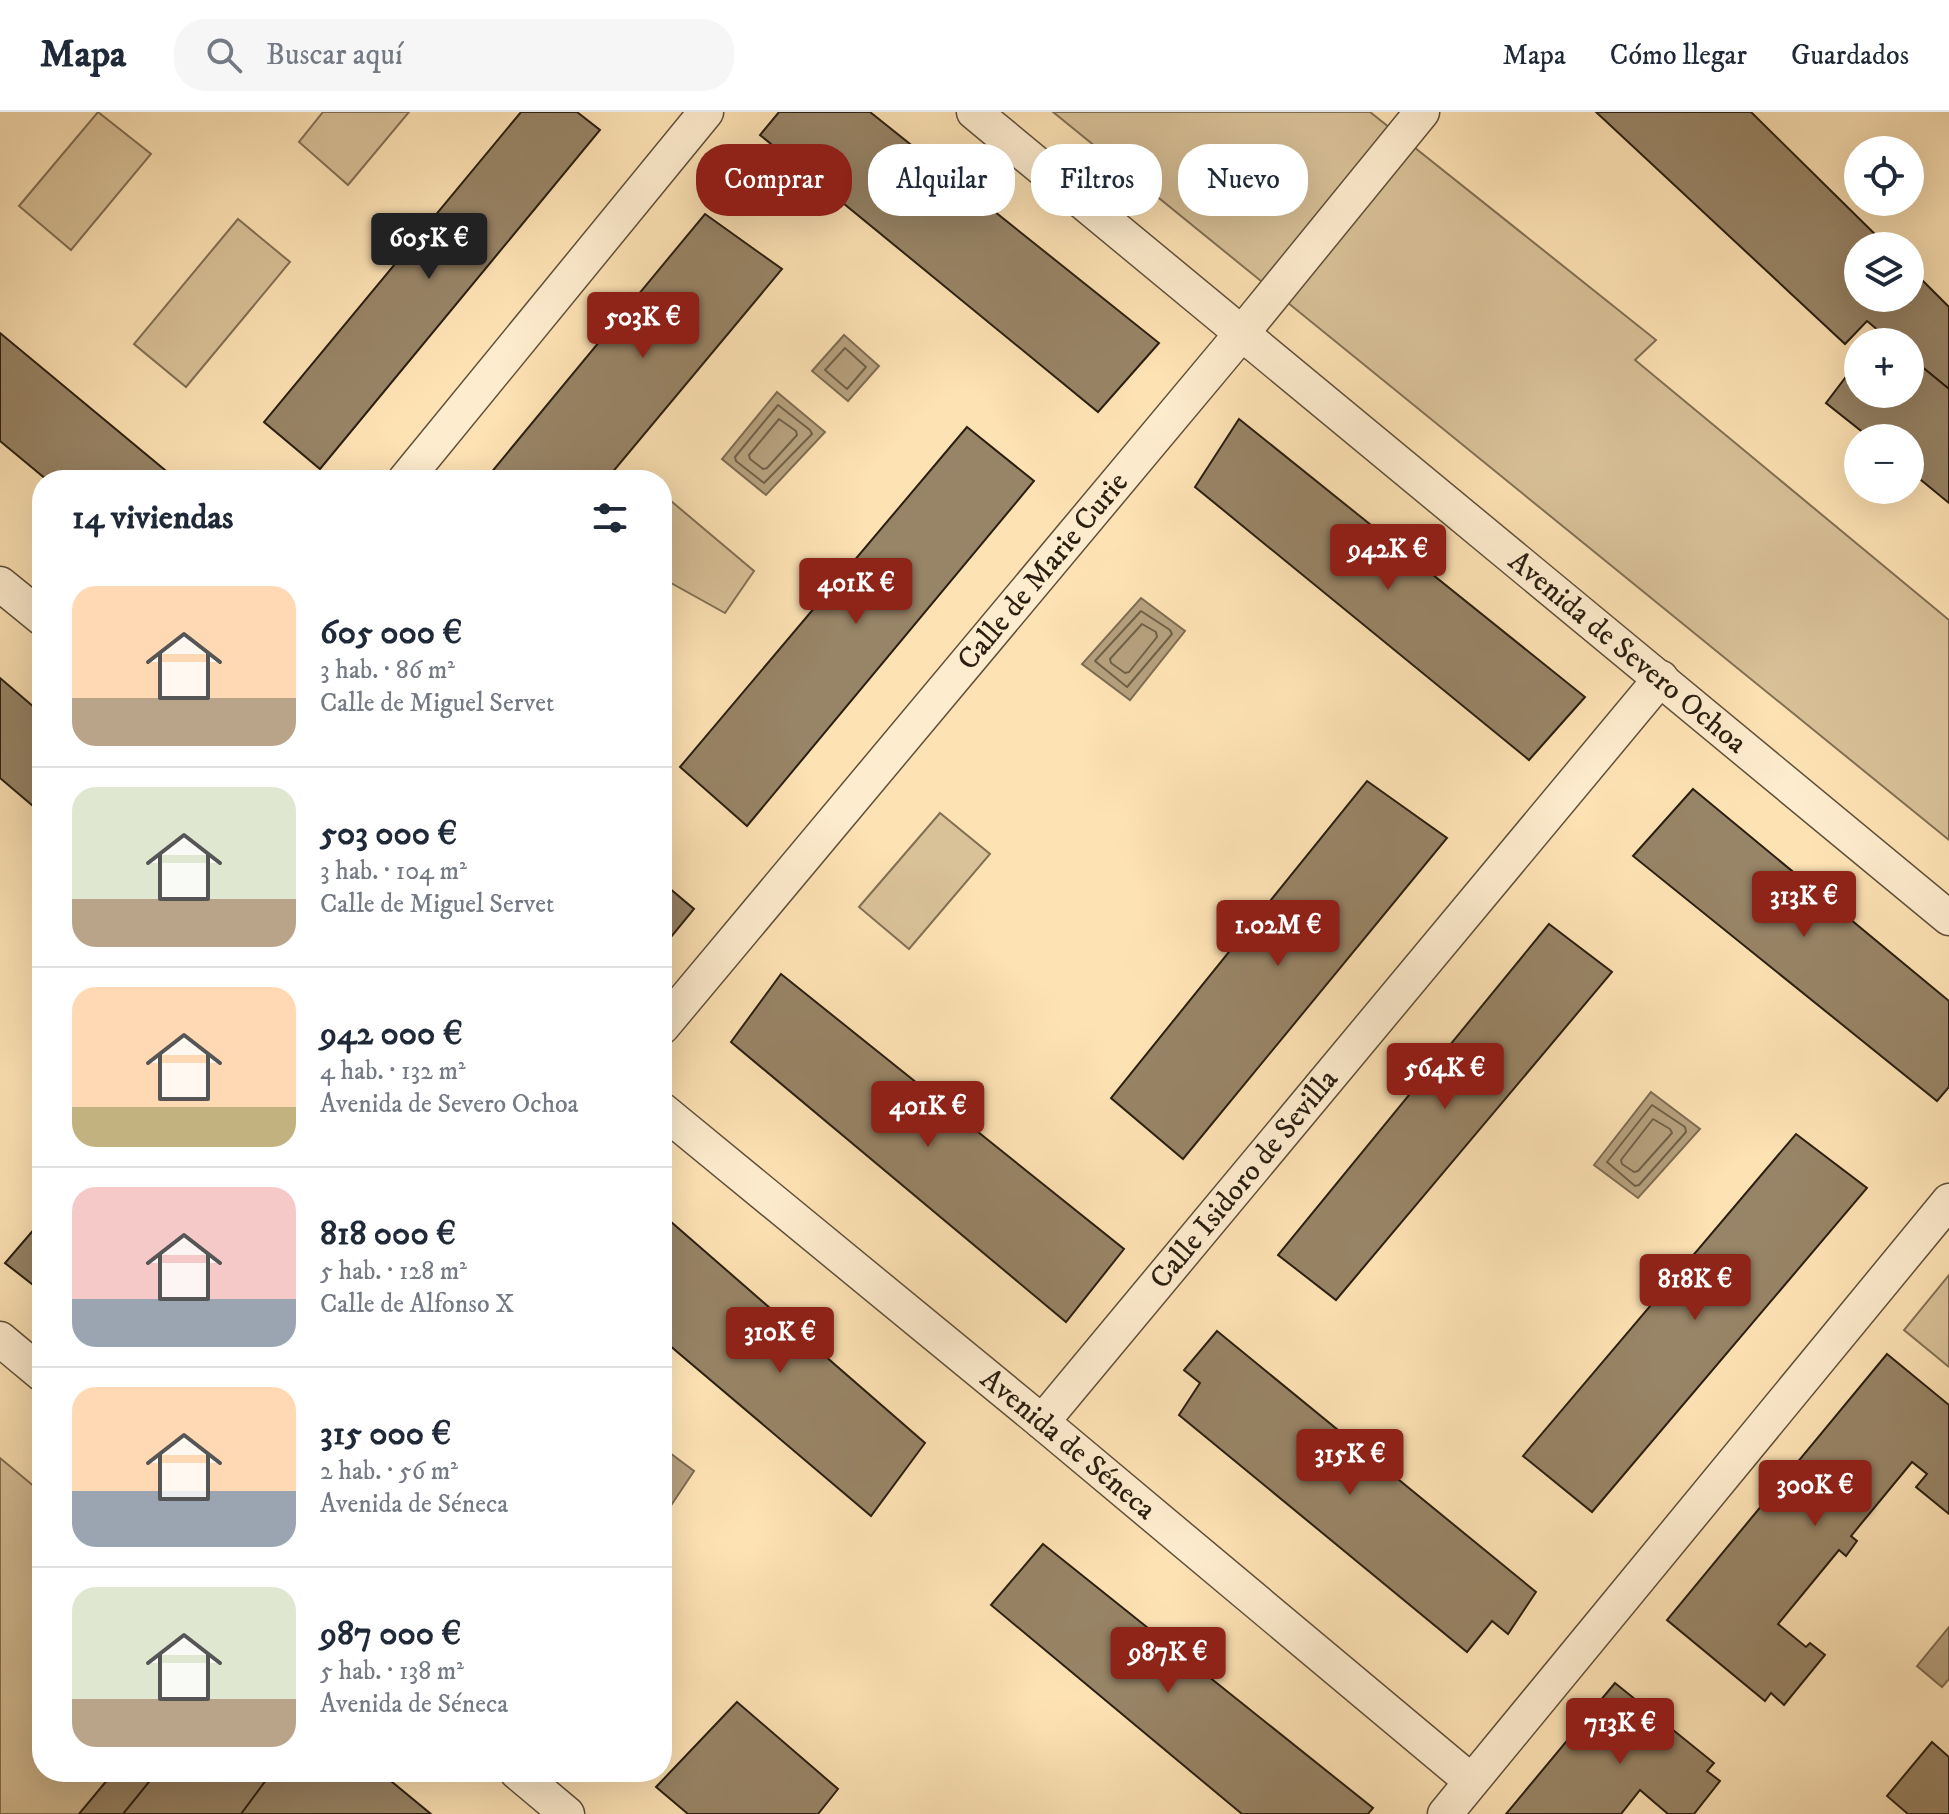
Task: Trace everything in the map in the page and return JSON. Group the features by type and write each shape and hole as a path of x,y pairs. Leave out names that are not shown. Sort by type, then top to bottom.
{"street":[{"path":"413,470 706,112"},
{"name":"Avenida de Severo Ochoa","path":"974,112 1949,918"},
{"name":"Calle de Marie Curie","path":"672,1015 1242,333 1422,112"},
{"path":"0,584 32,610"},
{"name":"Calle Isidoro de Sevilla","path":"1042,1422 1661,678"},
{"name":"Avenida de Séneca","path":"672,1118 1042,1422 1471,1781"},
{"path":"1445,1814 1949,1201"},
{"path":"0,1339 32,1366"},
{"path":"529,1782 567,1814"}],"shaded area":[{"path":"98,112 151,154 71,250 19,206"},
{"path":"323,112 409,112 348,185 299,142"},
{"path":"1053,112 1370,112 1656,340 1635,360 1949,620 1949,840 1181,216 1308,216 1308,144 1178,144 1178,214 1162,201 1162,144 1092,144"},
{"path":"238,219 290,262 186,387 134,344"},
{"path":"672,502 754,571 725,613 672,584"},
{"path":"940,813 990,854 909,949 859,907"},
{"path":"1949,1275 1949,1367 1904,1330"},
{"path":"0,1458 32,1485 32,1782 106,1782 79,1814 0,1814"}],"water":[{"path":"844,335 879,366 848,401 812,371"},
{"path":"777,392 825,432 766,495 722,459"},
{"path":"1141,598 1185,631 1130,700 1082,664"},
{"path":"1651,1092 1700,1129 1638,1198 1594,1165"},
{"path":"672,1454 694,1471 672,1504"},
{"path":"1949,1627 1949,1679 1942,1687 1917,1666"}],"building":[{"path":"521,112 577,112 600,130 320,469 264,422"},
{"path":"779,112 870,112 910,144 868,144 868,216 1000,216 1159,343 1098,412 852,210 852,144 771,144 760,135"},
{"path":"1596,112 1751,112 1844,204 1844,216 1857,216 1873,232 1844,232 1844,312 1924,312 1924,282 1949,307 1949,389 1924,368 1924,328 1875,328 1867,321 1860,328 1844,328 1844,343"},
{"path":"703,216 708,216 782,269 614,470 493,470"},
{"path":"0,333 165,470 35,470 0,441"},
{"path":"1924,368 1949,389 1949,503 1924,482 1924,424 1852,424 1826,403 1844,379 1844,408 1924,408"},
{"path":"1239,419 1585,697 1529,760 1195,487"},
{"path":"967,427 1034,481 747,826 680,767"},
{"path":"0,678 32,705 32,805 0,778"},
{"path":"1367,781 1447,838 1183,1159 1111,1098"},
{"path":"1693,789 1949,1001 1949,1087 1937,1101 1633,856"},
{"path":"672,890 694,909 672,936"},
{"path":"1549,924 1612,972 1336,1300 1278,1255"},
{"path":"781,974 1124,1249 1066,1322 731,1042"},
{"path":"1796,1134 1867,1188 1592,1512 1523,1456"},
{"path":"672,1223 925,1443 871,1516 672,1347"},
{"path":"32,1232 32,1284 5,1263"},
{"path":"1217,1331 1536,1592 1508,1634 1492,1621 1467,1652 1179,1415 1200,1383 1184,1370"},
{"path":"1887,1354 1949,1405 1949,1514 1916,1487 1927,1474 1912,1462 1851,1536 1857,1541 1846,1556 1839,1550 1778,1624 1806,1647 1810,1643 1825,1655 1784,1705 1771,1693 1765,1701 1667,1620"},
{"path":"1043,1544 1373,1808 1368,1814 1242,1814 991,1605"},
{"path":"1615,1683 1714,1763 1707,1771 1720,1781 1694,1814 1668,1814 1640,1790 1621,1814 1506,1814"},
{"path":"737,1702 838,1789 818,1814 688,1814 656,1787 661,1782 672,1782 672,1770"},
{"path":"1932,1742 1949,1757 1949,1814 1908,1814 1887,1796"},
{"path":"106,1782 392,1782 431,1814 79,1814"},
{"path":"149,1782 265,1782 241,1814 123,1814"}]}
